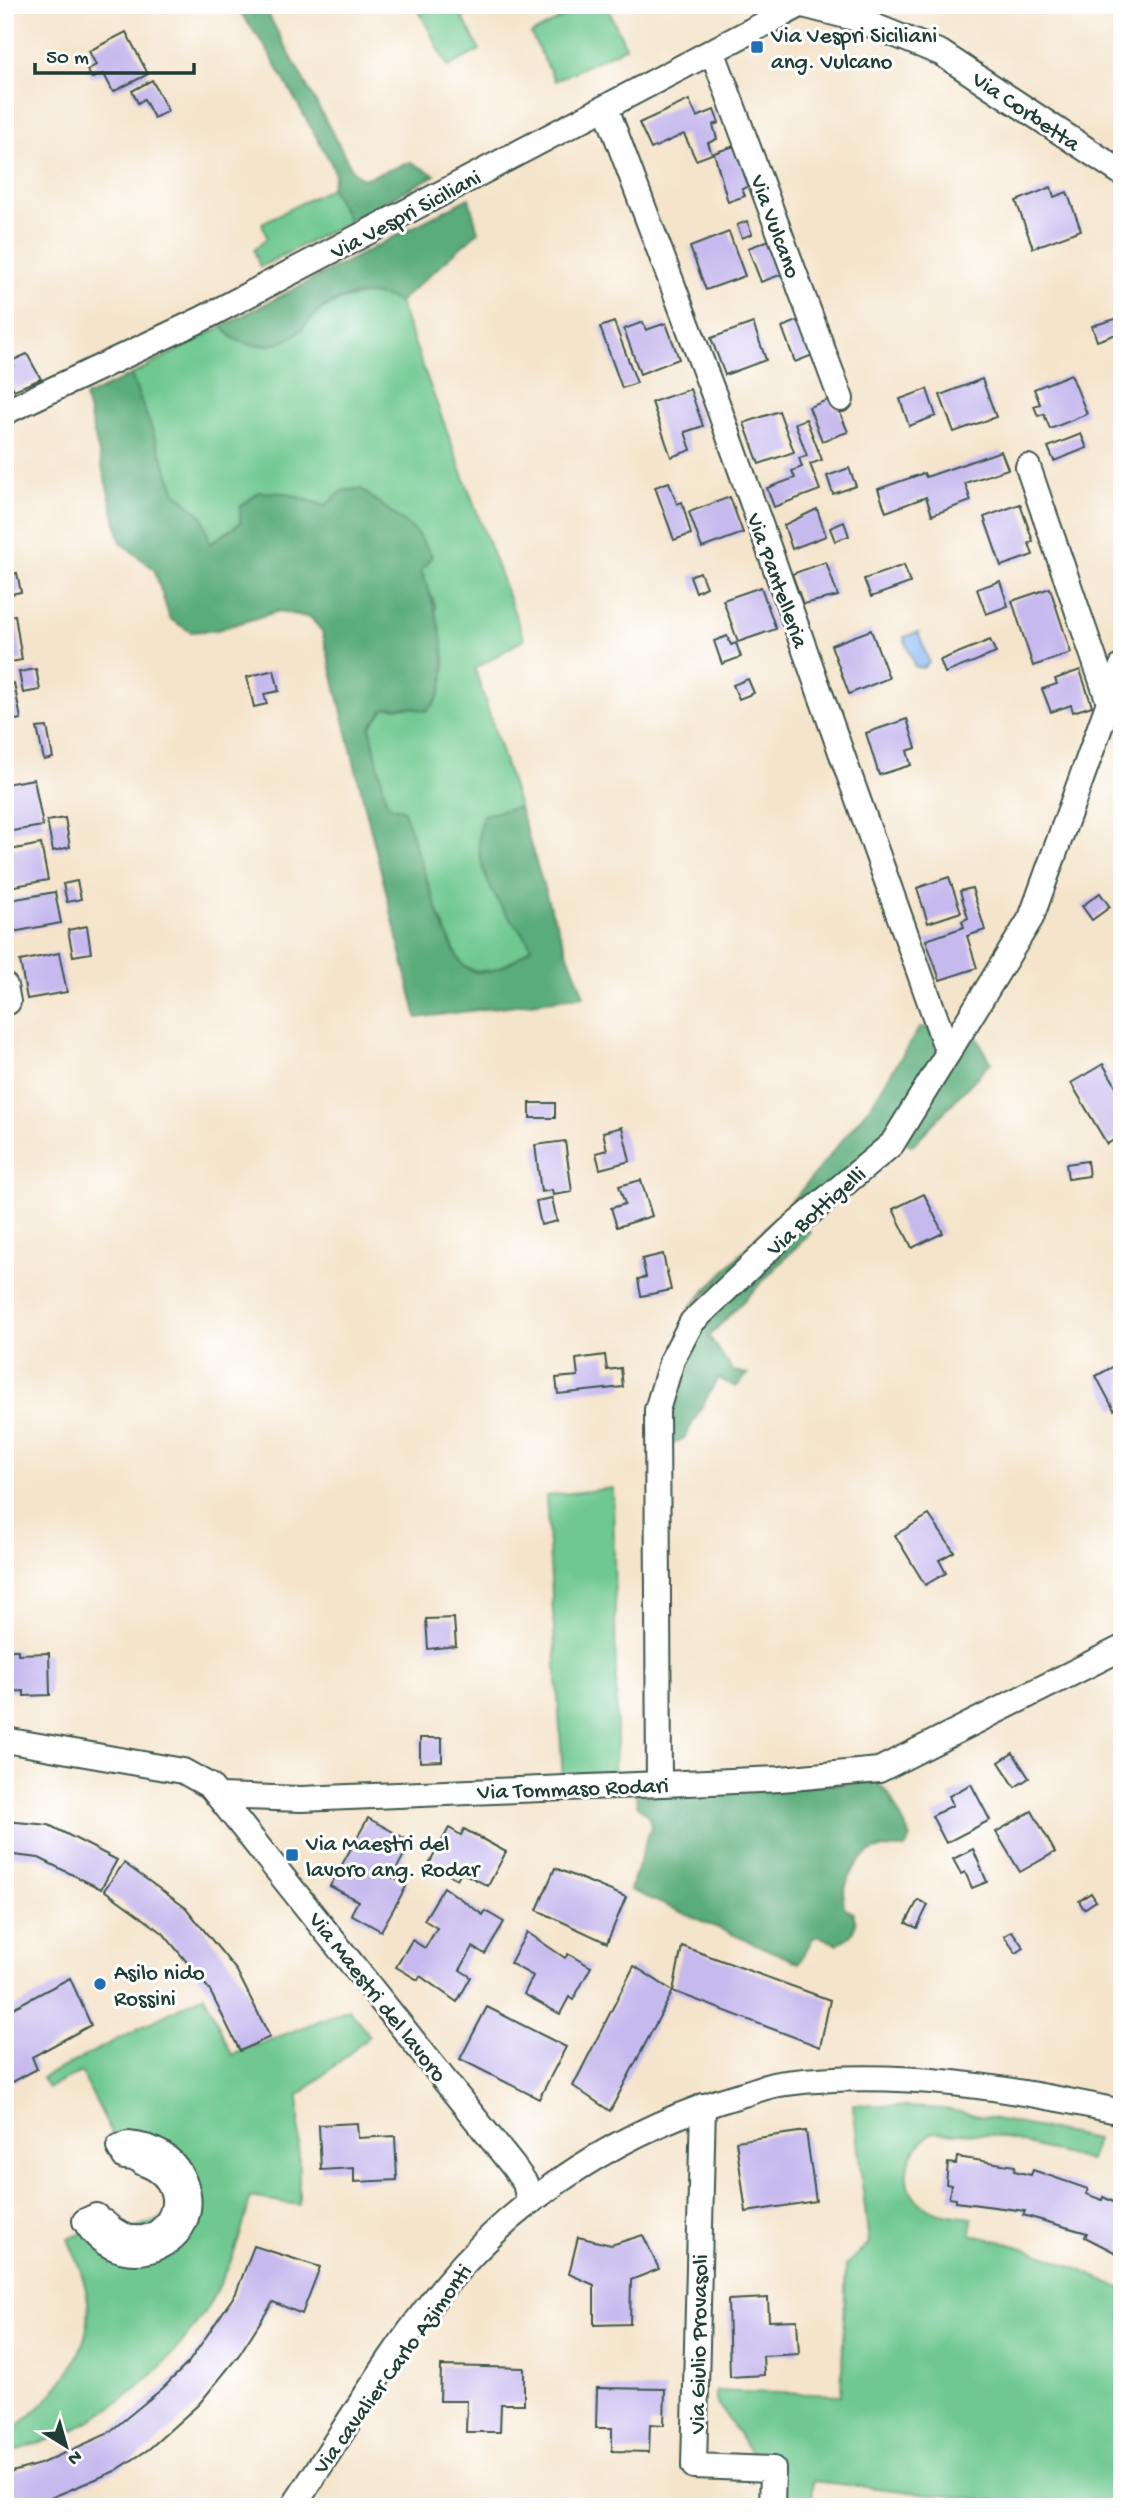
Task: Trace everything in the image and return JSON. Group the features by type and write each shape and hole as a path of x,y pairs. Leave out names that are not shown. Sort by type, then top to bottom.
{"street":[{"name":"Via Corbetta","path":"801,5 854,18 940,53 1122,173"},
{"name":"Via Vespri Siciliani","path":"5,412 202,319 801,5"},
{"name":"Via Vulcano","path":"713,52 841,399"},
{"name":"Via Pantelleria","path":"606,108 721,416 948,1053"},
{"path":"1028,467 1108,699"},
{"name":"Via Bottigelli","path":"659,1783 657,1410 672,1360 692,1322 788,1231 892,1144 1031,918 1122,666"},
{"name":"Via Tommaso Rodari","path":"220,1796 301,1799 781,1779 879,1770 1122,1648"},
{"path":"5,1740 183,1771 201,1779 220,1796"},
{"name":"Via Maestri del lavoro","path":"220,1796 513,2166 525,2183 529,2201"},
{"name":"Via cavalier Carlo Azimonti","path":"293,2507 376,2380 445,2285 494,2232 529,2201 589,2162 703,2106 783,2083 866,2077 1038,2094 1122,2112"},
{"name":"Via Giulio Provasoli","path":"703,2106 694,2466 774,2469 772,2507"},
{"path":"128,2144 152,2148 172,2161 185,2182 189,2210 183,2224 162,2246 139,2253 112,2248 99,2241 85,2221 96,2216 100,2225 105,2223 119,2235 131,2239 156,2234 167,2224 175,2200 171,2186 164,2175 143,2163 142,2159 125,2157 119,2147 128,2144"}],"green space":[{"path":"235,5 263,5 353,171 363,179 411,162 435,175 349,221 331,188 335,174 331,163 266,48"},
{"path":"416,5 456,5 480,50 448,67"},
{"path":"561,5 606,5 626,47 555,81 531,34 566,16"},
{"path":"331,188 349,221 260,267 254,250 267,238 262,223"},
{"path":"469,198 478,232 399,302 370,294 351,296 318,311 295,335 266,345 237,340 223,326"},
{"path":"377,292 399,302 524,639 475,669 519,807 483,815 480,855 494,894 531,947 507,964 489,970 470,969 461,964 386,800 370,727 385,708 411,707 426,711 436,607 421,571 432,556 415,531 361,489 342,491 326,506 285,493 209,544 203,517 176,493 131,375 223,326 229,334 246,343 278,343 296,334 324,308 349,298"},
{"path":"131,375 176,493 203,517 210,544 240,523 240,507 259,492 285,493 325,506 342,491 361,489 415,531 432,556 421,571 443,644 443,683 437,699 426,711 411,707 385,708 370,727 386,800 391,807 403,809 440,918 457,957 464,966 480,972 508,964 531,947 494,894 480,856 483,815 519,807 549,904 584,996 417,1018 322,631 311,618 279,611 217,630 191,632 170,619 154,569 121,543 85,397"},
{"path":"920,1027 937,1030 945,1053 888,1143 688,1309 800,1192 871,1105"},
{"path":"963,1034 975,1034 991,1062 912,1146 899,1137"},
{"path":"806,1224 810,1233 709,1336 733,1371 748,1374 736,1387 718,1378 684,1438 671,1445 664,1436 678,1362 697,1326"},
{"path":"613,1488 617,1743 612,1779 563,1780 546,1496"},
{"path":"876,1782 889,1794 911,1838 905,1848 875,1850 859,1862 848,1880 843,1899 844,1907 853,1913 856,1924 850,1936 837,1944 819,1936 813,1938 799,1963 630,1890 651,1826 649,1817 637,1805 636,1795"},
{"path":"204,1995 232,2055 349,2009 370,2036 299,2095 299,2205 250,2197 241,2234 227,2269 190,2333 166,2361 138,2387 75,2429 14,2451 7,2433 23,2422 53,2393 66,2377 84,2340 88,2301 80,2269 68,2239 90,2230 99,2241 189,2210 119,2147 81,2072 48,2088 42,2078"},
{"path":"853,2104 945,2109 1096,2139 1090,2161 994,2135 933,2132 915,2151 907,2173 912,2194 921,2203 938,2213 972,2218 971,2235 1011,2244 1048,2257 1122,2289 1122,2507 1048,2507 813,2481 812,2507 783,2507 774,2458 752,2454 716,2401 716,2391 841,2395 846,2265 869,2243"}],"water":[{"path":"918,632 929,662 923,668 915,667 904,637"}],"building":[{"path":"126,32 148,74 113,92 104,74 92,78 87,70 96,65 89,51"},
{"path":"152,80 168,111 154,118 144,99 138,103 132,91"},
{"path":"689,100 697,117 714,110 719,123 713,125 717,139 708,143 712,154 696,160 684,134 651,149 639,123"},
{"path":"743,143 757,183 742,189 745,196 728,202 714,153"},
{"path":"1051,187 1054,197 1067,192 1081,230 1033,248 1016,201"},
{"path":"747,221 752,234 742,238 737,225"},
{"path":"729,232 745,276 706,290 690,247"},
{"path":"775,238 788,272 761,282 748,248"},
{"path":"1122,317 1122,332 1097,341 1092,326"},
{"path":"800,320 818,353 795,362 782,327"},
{"path":"614,322 637,383 622,388 600,327"},
{"path":"643,322 646,330 666,323 679,359 640,374 624,329"},
{"path":"753,323 766,360 725,375 711,338"},
{"path":"27,354 41,379 14,390 5,371 14,366 11,361"},
{"path":"1071,374 1087,414 1050,429 1044,414 1038,416 1034,406 1040,404 1034,389"},
{"path":"982,379 996,417 954,432 940,395"},
{"path":"690,389 703,426 685,432 691,450 671,457 652,402"},
{"path":"927,389 936,416 909,426 900,399"},
{"path":"830,399 834,409 838,408 848,432 822,441 809,407"},
{"path":"779,411 794,452 759,464 744,423"},
{"path":"806,419 822,460 810,464 820,490 774,507 767,488 795,478 792,471 802,467 799,458 807,456 795,423"},
{"path":"1081,434 1087,448 1054,461 1048,447"},
{"path":"1001,451 1008,469 965,483 971,501 932,515 926,497 886,512 878,489 924,473 926,477"},
{"path":"849,468 856,486 833,494 827,476"},
{"path":"669,482 677,504 682,502 691,534 674,540 655,487"},
{"path":"730,497 743,533 702,548 689,512"},
{"path":"1020,504 1033,541 1029,543 1033,555 1001,566 984,517"},
{"path":"817,509 826,536 792,549 784,525"},
{"path":"844,522 849,536 835,541 830,528"},
{"path":"826,562 838,596 803,604 792,574"},
{"path":"904,565 910,583 871,597 864,579"},
{"path":"700,572 706,587 696,592 690,576"},
{"path":"17,573 21,592 11,594 7,575"},
{"path":"1000,581 1008,606 986,614 977,589"},
{"path":"761,587 776,629 738,642 723,600"},
{"path":"1050,588 1071,653 1033,666 1012,601"},
{"path":"15,615 22,660 5,663 5,617"},
{"path":"871,630 889,678 849,694 831,645"},
{"path":"727,636 731,645 736,643 741,657 722,664 714,641"},
{"path":"990,640 996,653 945,673 940,660"},
{"path":"36,669 40,690 23,693 19,672"},
{"path":"274,670 279,691 264,694 267,704 254,707 247,677"},
{"path":"1080,670 1092,706 1073,712 1071,705 1051,712 1042,689 1057,684 1055,679"},
{"path":"748,679 754,693 739,699 733,685"},
{"path":"14,683 21,719 5,722 5,685"},
{"path":"907,719 916,748 907,751 911,765 879,775 866,733"},
{"path":"47,727 53,758 44,760 37,728"},
{"path":"34,779 43,826 6,832 5,784"},
{"path":"65,818 70,847 53,851 47,821"},
{"path":"41,844 48,880 9,887 5,851"},
{"path":"949,877 961,912 928,923 917,888"},
{"path":"77,881 81,899 67,902 63,884"},
{"path":"972,888 985,930 967,936 977,968 940,980 926,940 964,927 962,921 968,918 960,891"},
{"path":"55,892 61,923 7,933 5,901"},
{"path":"1100,893 1110,907 1092,920 1082,906"},
{"path":"87,926 91,953 73,956 68,930"},
{"path":"59,953 67,992 27,999 20,961"},
{"path":"1103,1064 1122,1096 1122,1135 1107,1144 1071,1083"},
{"path":"530,1103 555,1103 555,1118 530,1118"},
{"path":"622,1127 630,1161 600,1169 596,1153 607,1150 603,1132"},
{"path":"565,1141 572,1192 553,1195 552,1190 541,1192 535,1145"},
{"path":"1087,1161 1089,1176 1068,1179 1066,1164"},
{"path":"641,1180 652,1216 617,1227 611,1208 625,1204 619,1186"},
{"path":"924,1194 943,1233 912,1248 893,1209"},
{"path":"552,1198 557,1221 541,1225 536,1201"},
{"path":"663,1254 671,1290 641,1296 638,1279 646,1277 642,1259"},
{"path":"605,1355 607,1370 621,1368 623,1387 558,1394 556,1378 578,1376 576,1359"},
{"path":"1116,1365 1122,1375 1122,1406 1114,1410 1096,1376"},
{"path":"929,1515 954,1552 939,1560 946,1573 925,1585 895,1535"},
{"path":"454,1618 456,1646 428,1649 426,1619"},
{"path":"5,1650 18,1650 18,1654 49,1653 50,1695 24,1696 24,1691 5,1692"},
{"path":"420,1738 442,1738 442,1761 420,1762"},
{"path":"1013,1753 1029,1778 1015,1787 999,1762"},
{"path":"971,1784 990,1820 946,1843 932,1816 953,1805 949,1796"},
{"path":"1032,1811 1055,1852 1020,1872 996,1832"},
{"path":"368,1818 411,1842 392,1877 407,1885 381,1931 351,1914 358,1901 330,1886"},
{"path":"5,1821 49,1825 117,1860 101,1889 39,1858 5,1854"},
{"path":"449,1828 461,1835 464,1829 506,1852 488,1886 461,1872 457,1879 429,1864"},
{"path":"973,1849 987,1882 972,1888 965,1872 961,1874 953,1859"},
{"path":"124,1863 186,1908 237,1971 270,2037 240,2051 209,1989 163,1933 104,1890"},
{"path":"555,1868 626,1897 607,1943 537,1910"},
{"path":"444,1887 483,1915 485,1911 504,1922 485,1954 473,1947 460,1970 471,1977 457,2002 420,1976 418,1980 396,1967 412,1940 425,1948 437,1928 424,1920"},
{"path":"1091,1893 1096,1901 1084,1909 1079,1901"},
{"path":"918,1900 928,1905 917,1928 906,1923"},
{"path":"1012,1931 1024,1948 1016,1953 1004,1936"},
{"path":"527,1932 565,1958 568,1954 591,1967 573,2000 569,1997 560,2014 524,1994 533,1976 510,1963"},
{"path":"682,1946 830,2000 820,2047 673,1991"},
{"path":"634,1966 673,1991 610,2111 573,2086"},
{"path":"70,1978 91,2025 32,2057 37,2069 5,2086 5,2012"},
{"path":"487,2007 566,2047 539,2099 460,2059"},
{"path":"357,2123 358,2138 395,2136 397,2180 354,2182 354,2168 321,2170 319,2125"},
{"path":"806,2131 816,2201 746,2212 736,2141"},
{"path":"957,2157 1015,2166 1014,2171 1031,2175 1033,2170 1088,2189 1086,2194 1102,2200 1103,2197 1122,2206 1122,2256 1085,2237 1087,2233 1023,2215 1025,2211 956,2202 956,2199 949,2198 951,2185 946,2184 948,2163 956,2164"},
{"path":"643,2235 659,2269 631,2280 630,2324 594,2325 594,2285 569,2274 578,2237 611,2245"},
{"path":"254,2246 320,2267 302,2314 273,2302 239,2355 199,2404 149,2449 115,2471 29,2507 9,2507 5,2474 40,2464 107,2434 163,2388 188,2363 236,2293"},
{"path":"768,2298 769,2321 797,2320 799,2354 763,2356 764,2375 730,2377 728,2300"},
{"path":"441,2366 524,2368 524,2404 501,2404 500,2432 466,2432 467,2401 440,2401"},
{"path":"597,2388 665,2389 664,2425 650,2424 649,2452 612,2451 612,2428 596,2428"}],"place":[{"name":"Via Vespri Siciliani ang. Vulcano","path":"757,47"},
{"name":"Via Maestri del lavoro ang. Rodar","path":"292,1855"},
{"name":"Asilo nido Rossini","path":"100,1984"}]}
